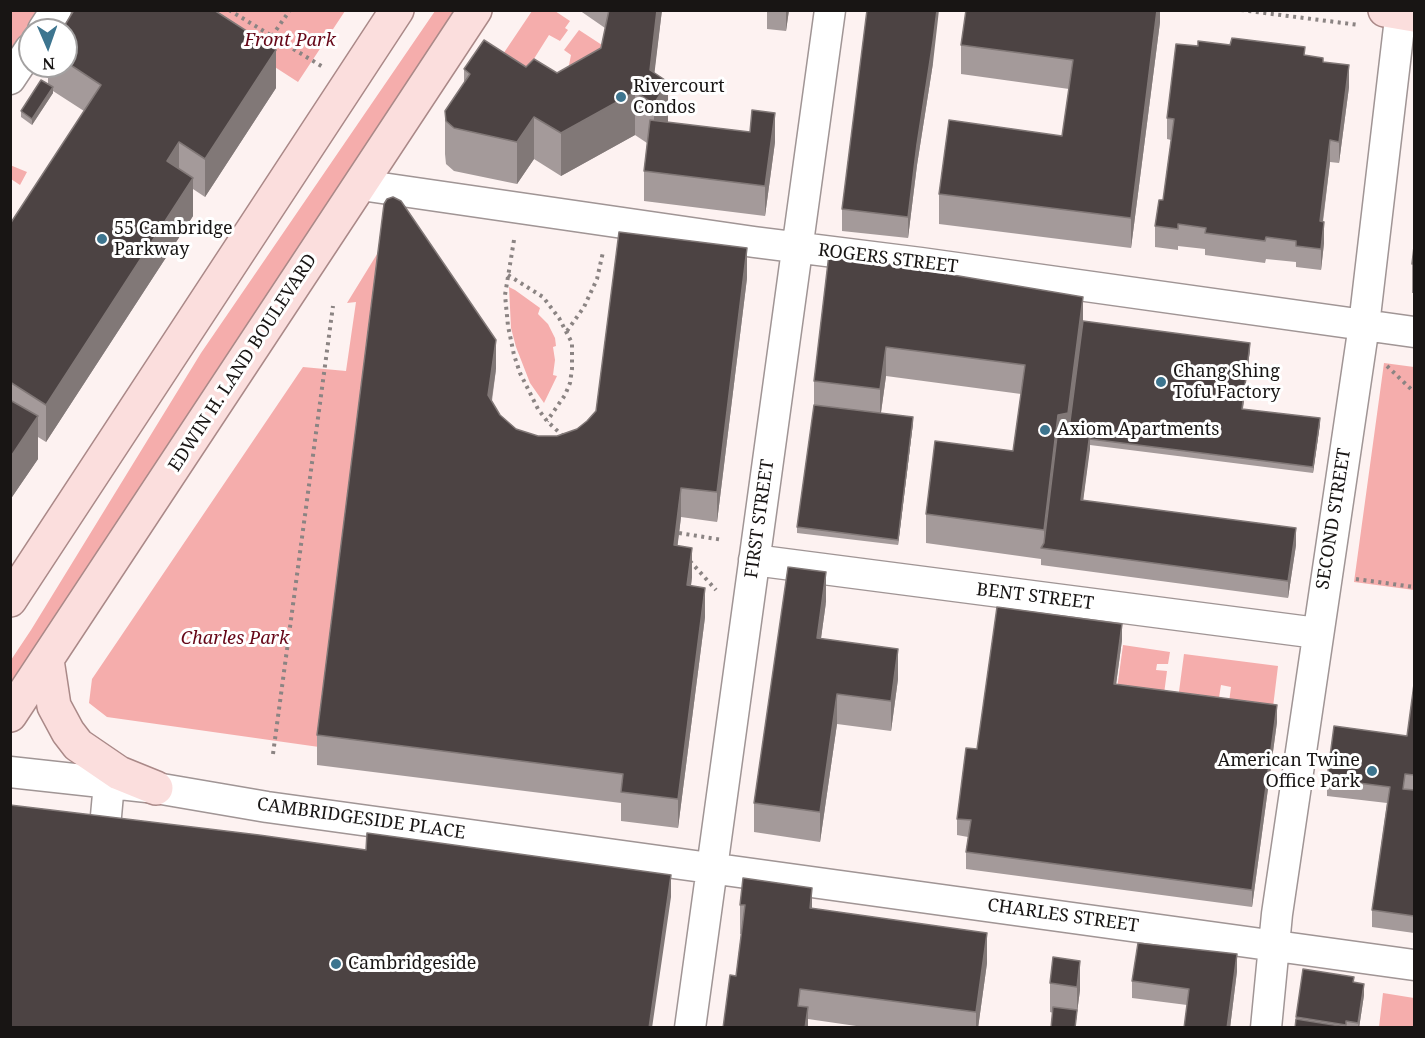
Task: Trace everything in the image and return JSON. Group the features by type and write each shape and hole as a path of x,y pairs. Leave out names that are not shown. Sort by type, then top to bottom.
{"main road":[{"path":"10,600 397,10"},
{"name":"EDWIN H. LAND BOULEVARD","path":"10,715 475,10"},
{"path":"47,660 54,706 68,732 90,755 119,773 156,788"}],"street":[{"name":"FIRST STREET","path":"690,1028 830,10"},
{"name":"SECOND STREET","path":"1266,1028 1273,946 1317,633 1364,325 1393,15"},
{"name":"ROGERS STREET","path":"361,185 1414,332"},
{"name":"BENT STREET","path":"754,560 1317,633"},
{"name":"CAMBRIDGESIDE PLACE","path":"10,772 156,788 267,807 711,868"},
{"path":"104,838 109,783"},
{"name":"CHARLES STREET","path":"711,868 1169,946 1273,946 1414,965"}],"path":[{"path":"229,10 349,84"},
{"path":"272,36 290,10"},
{"path":"1241,10 1393,15"},
{"path":"514,240 507,275 505,311 514,355 527,389 547,421 569,441"},
{"path":"567,331 584,307 597,279 603,252"},
{"path":"507,275 543,297 552,306 572,343 570,383 565,395 547,421"},
{"path":"273,754 333,306"},
{"path":"1382,362 1414,392"},
{"path":"679,533 723,540"},
{"path":"685,555 716,590"},
{"path":"1352,579 1414,587"}],"green space":[{"path":"10,11 46,11 41,18 18,18 18,52 10,64"},
{"name":"Front Park","path":"188,11 345,11 298,82"},
{"path":"435,11 456,11 11,682 11,660 201,353"},
{"path":"532,11 555,11 570,21 565,28 568,30 560,41 549,35 525,73 491,72"},
{"path":"579,30 602,45 596,92 567,75 571,55 564,50"},
{"path":"10,165 27,172 20,185 11,179"},
{"name":"Charles Park","path":"382,246 319,747 107,717 89,703 92,679 303,367 346,371 356,302 347,303"},
{"path":"509,287 540,308 538,314 548,324 555,338 553,375 557,376 544,403 530,383 516,347 511,328"},
{"path":"1384,363 1414,367 1414,590 1354,582"},
{"path":"1123,645 1170,652 1168,664 1157,664 1156,670 1167,671 1164,694 1114,711"},
{"path":"1184,654 1278,666 1273,707 1228,710 1231,687 1221,685 1218,704 1178,699"},
{"path":"1383,993 1414,998 1414,1027 1379,1027"}],"building":[{"name":"55 Cambridge Parkway","path":"74,10 214,10 276,50 205,159 179,142 167,161 193,178 46,405 10,382 10,224 101,85 78,70 78,18 69,18"},
{"path":"609,10 657,10 650,70 668,82 654,104 635,92 561,133 534,117 517,142 454,128 446,121 445,111 470,74 464,69 484,40 526,67 534,59 557,73 601,48"},
{"path":"867,10 937,10 908,217 842,209"},
{"path":"966,10 1157,10 1131,218 939,194 949,120 1062,136 1073,60 961,45"},
{"path":"1232,38 1305,47 1304,55 1323,58 1323,62 1349,65 1339,142 1330,140 1320,221 1324,222 1321,249 1296,246 1296,241 1266,237 1265,241 1205,233 1206,228 1178,224 1178,229 1155,226 1159,200 1163,200 1174,119 1167,118 1176,44 1198,46 1198,41 1230,45"},
{"path":"41,80 53,87 32,119 21,111"},
{"path":"752,110 775,113 765,186 644,171 650,120 750,132"},
{"path":"393,197 401,201 496,340 488,395 500,415 516,429 538,436 557,436 577,429 596,411 619,232 747,248 717,492 681,488 674,545 692,548 687,585 705,588 678,799 621,792 623,774 317,735 384,204 387,199"},
{"name":"Axiom Apartments","path":"829,254 1083,297 1068,413 1058,415 1044,530 926,514 935,441 1013,451 1025,365 886,347 880,389 814,381"},
{"name":"Chang Shing Tofu Factory","path":"1083,321 1250,343 1242,409 1320,418 1313,467 1090,439 1090,433 1069,429"},
{"path":"10,400 38,416 10,458"},
{"path":"814,405 913,417 898,540 797,527"},
{"path":"1058,428 1090,433 1081,500 1296,528 1288,581 1041,548 1044,543"},
{"path":"788,567 826,572 817,638 898,649 891,701 837,694 820,812 754,803"},
{"path":"997,607 1122,624 1114,684 1277,705 1252,890 966,852 971,820 957,819 966,748 977,749"},
{"path":"1414,684 1414,775 1405,774 1403,789 1414,790 1414,916 1372,910 1390,787 1327,779 1334,726 1407,736"},
{"name":"Cambridgeside","path":"10,805 366,850 367,833 671,875 649,1028 10,1028"},
{"path":"743,878 812,888 810,908 987,933 976,1012 800,989 798,1006 808,1007 805,1028 723,1028 730,975 736,976 745,905 740,905"},
{"path":"1138,943 1237,954 1227,1028 1184,1028 1189,989 1132,981"},
{"path":"1053,957 1080,961 1077,987 1050,983"},
{"path":"1303,969 1354,977 1353,982 1364,984 1358,1023 1346,1021 1346,1025 1296,1017"},
{"path":"1053,1007 1077,1010 1075,1028 1051,1028"},
{"path":"1296,1019 1346,1027 1346,1028 1295,1028"}],"place":[{"name":"Rivercourt Condos","path":"621,97"},
{"name":"55 Cambridge Parkway","path":"102,239"},
{"name":"Chang Shing Tofu Factory","path":"1161,382"},
{"name":"Axiom Apartments","path":"1045,430"},
{"name":"American Twine Office Park","path":"1372,771"},
{"name":"Cambridgeside","path":"336,964"}]}
